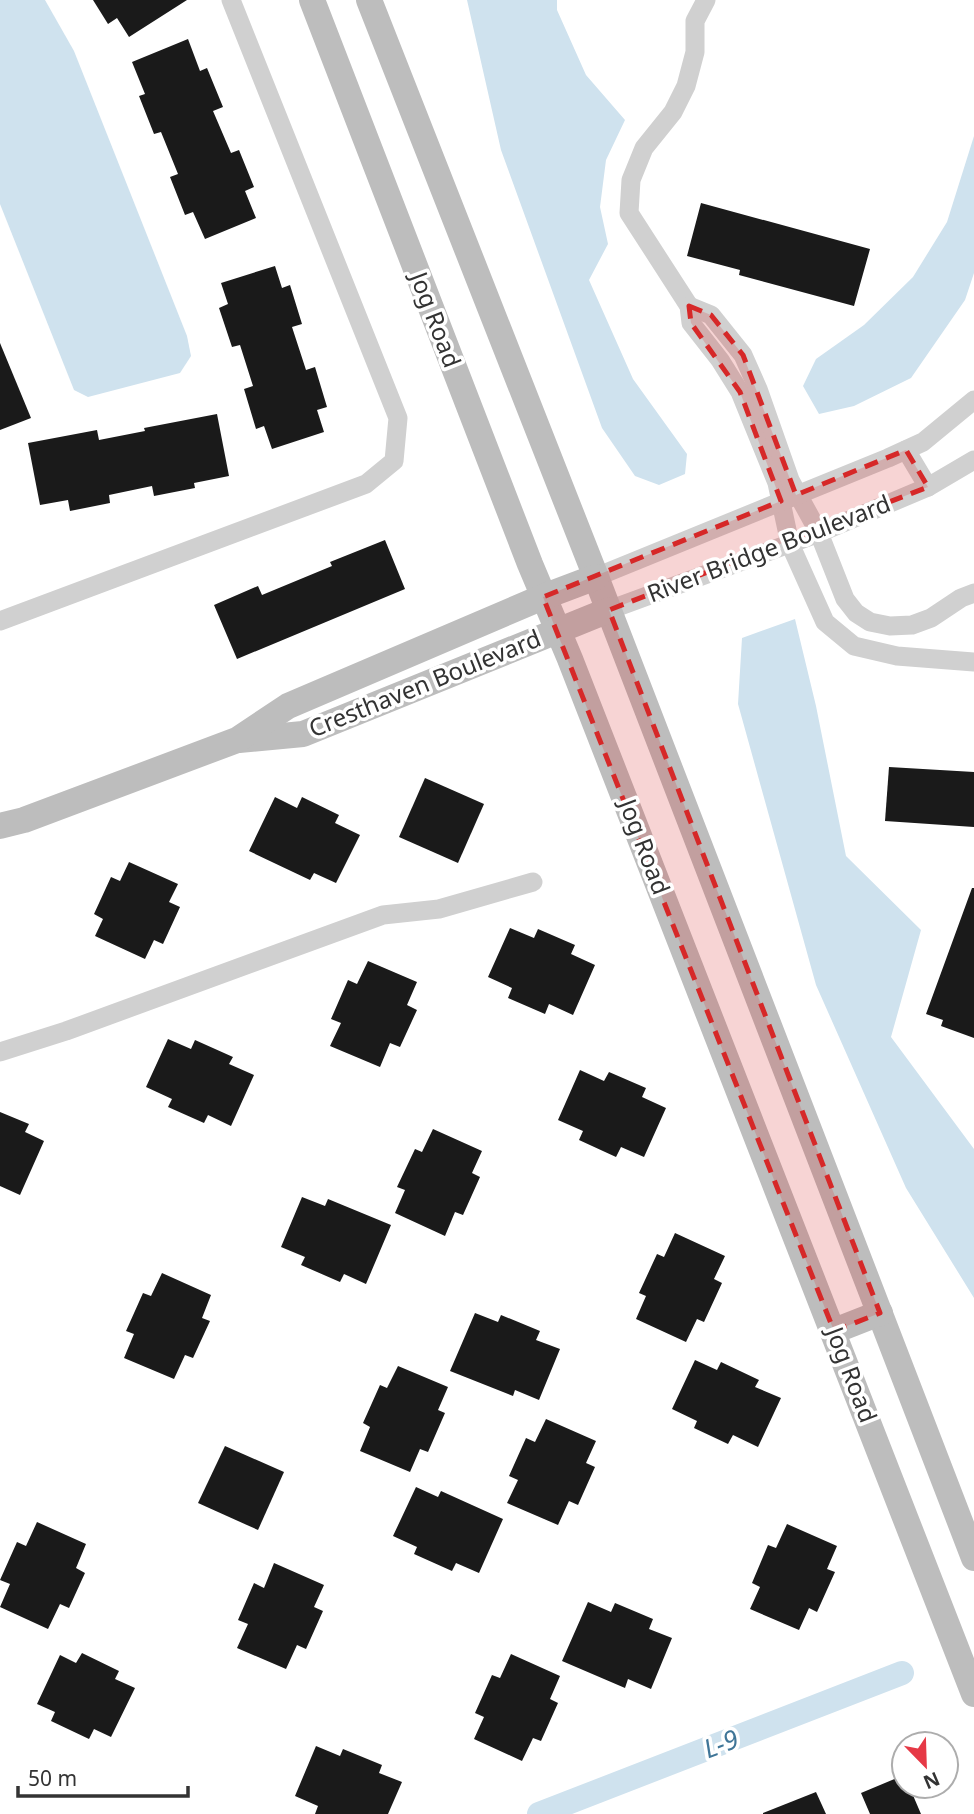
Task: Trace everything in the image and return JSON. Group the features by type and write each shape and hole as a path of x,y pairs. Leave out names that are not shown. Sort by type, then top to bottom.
{"main road":[{"name":"Jog Road","path":"312,0 974,1695"},
{"name":"Jog Road","path":"369,0 609,610 974,1558"},
{"name":"Cresthaven Boulevard","path":"0,826 24,820 237,740 288,706 596,577"},
{"name":"Cresthaven Boulevard","path":"237,740 303,734 609,610"},
{"path":"834,1331 880,1313"}],"street":[{"path":"0,621 366,484 394,461 398,418 232,0"},
{"path":"706,0 695,21 695,52 685,86 673,112 644,148 631,180 629,214 689,306 691,323 720,360 740,392 785,493 819,533 845,599 856,614 870,622 890,626 912,625 931,618 961,598 974,593"},
{"name":"River Bridge Boulevard","path":"596,577 785,493 906,450 923,442 974,400"},
{"path":"906,450 928,487"},
{"name":"River Bridge Boulevard","path":"609,610 819,533 928,487 974,460"},
{"path":"785,493 790,544 825,622 854,646 897,656 974,662"},
{"path":"0,1052 66,1031 383,915 439,909 533,881"}],"highlighted area":[{"path":"689,306 711,315 743,355 796,495 906,450 928,487 609,610 880,1313 834,1331 543,597 781,501 740,392 691,323"}],"water":[{"path":"0,0 45,0 74,51 187,336 191,356 180,373 88,397 74,390 0,204"},
{"path":"467,0 557,0 557,10 586,75 625,120 606,160 600,207 608,244 589,280 633,379 687,454 685,474 659,485 635,476 602,428 501,150"},
{"path":"974,136 974,273 965,300 911,378 854,406 819,414 803,386 816,359 864,325 913,277 947,222"},
{"path":"795,619 816,706 846,856 921,930 891,1037 974,1149 974,1298 906,1188 816,985 738,704 742,638"}],"building":[{"path":"93,0 187,0 129,37 117,18 108,24"},
{"path":"188,39 200,71 207,68 223,107 213,111 231,153 239,150 254,187 245,191 256,218 205,239 193,212 185,215 170,177 178,174 161,132 154,134 139,96 145,94 132,62"},
{"path":"701,203 870,249 854,306 739,275 740,270 687,256"},
{"path":"275,266 282,288 290,285 302,324 292,327 306,370 315,367 327,407 317,410 324,432 272,449 264,426 256,429 244,389 253,386 240,345 232,347 219,308 228,304 221,283"},
{"path":"0,343 31,418 0,430"},
{"path":"217,414 229,476 194,483 195,488 154,496 152,486 109,495 110,503 70,511 68,500 40,505 28,443 97,430 99,440"},
{"path":"385,540 405,589 237,659 214,605 258,586 262,595 332,566 330,562"},
{"path":"889,767 974,772 974,827 885,821"},
{"path":"425,778 484,804 458,863 399,837"},
{"path":"275,797 297,808 302,797 339,815 335,823 360,835 336,883 314,873 310,880 249,851"},
{"path":"129,862 178,884 169,902 180,907 163,944 154,940 145,959 95,936 103,919 94,914 111,877 120,881"},
{"path":"972,888 974,1038 941,1026 943,1020 926,1014"},
{"path":"510,928 534,938 538,929 575,945 571,954 595,965 573,1015 549,1004 545,1014 508,998 512,988 488,977"},
{"path":"368,961 417,982 407,1005 417,1010 400,1047 390,1043 380,1067 330,1046 341,1023 331,1019 348,980 357,984"},
{"path":"168,1039 191,1049 195,1040 233,1057 229,1064 254,1075 231,1126 208,1115 204,1123 168,1107 172,1099 146,1087"},
{"path":"580,1070 604,1081 609,1072 646,1088 642,1097 666,1108 644,1157 621,1147 616,1157 579,1140 583,1131 558,1120"},
{"path":"0,1112 29,1124 25,1132 44,1141 20,1195 0,1186"},
{"path":"433,1129 482,1151 472,1173 480,1177 463,1215 455,1212 445,1236 395,1213 405,1190 397,1187 415,1149 422,1152"},
{"path":"302,1197 325,1206 328,1199 391,1225 366,1284 344,1274 340,1282 301,1265 305,1257 281,1247"},
{"path":"675,1233 725,1256 714,1279 722,1283 704,1322 697,1319 686,1342 636,1319 646,1296 639,1293 657,1254 664,1257"},
{"path":"162,1273 211,1295 202,1318 210,1321 193,1358 185,1355 174,1379 124,1358 134,1334 126,1331 143,1293 151,1296"},
{"path":"475,1313 498,1322 501,1315 540,1331 536,1340 560,1349 539,1400 515,1390 513,1396 450,1371"},
{"path":"695,1360 717,1370 721,1362 759,1380 755,1387 781,1398 758,1447 733,1435 728,1444 694,1428 697,1421 672,1409"},
{"path":"398,1366 448,1387 438,1410 445,1413 428,1452 420,1449 410,1472 360,1451 370,1427 363,1423 380,1385 387,1388"},
{"path":"546,1419 596,1441 586,1463 595,1467 578,1505 569,1501 558,1525 507,1503 518,1480 509,1476 526,1438 535,1442"},
{"path":"225,1446 284,1472 258,1530 198,1503"},
{"path":"416,1487 438,1497 441,1491 503,1519 479,1573 456,1563 452,1571 414,1554 417,1547 393,1536"},
{"path":"37,1522 86,1544 76,1568 85,1573 69,1608 60,1604 48,1629 0,1607 10,1584 0,1580 17,1542 26,1546"},
{"path":"787,1524 837,1546 827,1569 835,1572 817,1612 809,1608 799,1630 750,1609 760,1587 752,1583 768,1545 776,1548"},
{"path":"274,1563 324,1585 314,1607 323,1611 306,1649 297,1645 286,1669 237,1648 248,1624 238,1620 254,1583 264,1588"},
{"path":"588,1602 611,1612 615,1603 653,1619 649,1629 672,1638 651,1689 628,1679 625,1688 562,1661"},
{"path":"82,1653 119,1671 115,1679 135,1688 111,1737 94,1729 89,1739 51,1721 55,1712 37,1704 60,1655 76,1663"},
{"path":"511,1654 560,1676 550,1699 558,1703 541,1741 533,1738 522,1761 474,1739 484,1717 475,1713 492,1675 500,1678"},
{"path":"316,1746 340,1756 343,1749 382,1765 379,1773 402,1782 388,1814 315,1814 318,1806 295,1796"},
{"path":"890,1781 890,1800 915,1800 921,1814 870,1814 861,1793"},
{"path":"816,1792 826,1814 763,1814 763,1813"}],"waterway":[{"name":"L-9","path":"539,1814 902,1673"}]}
